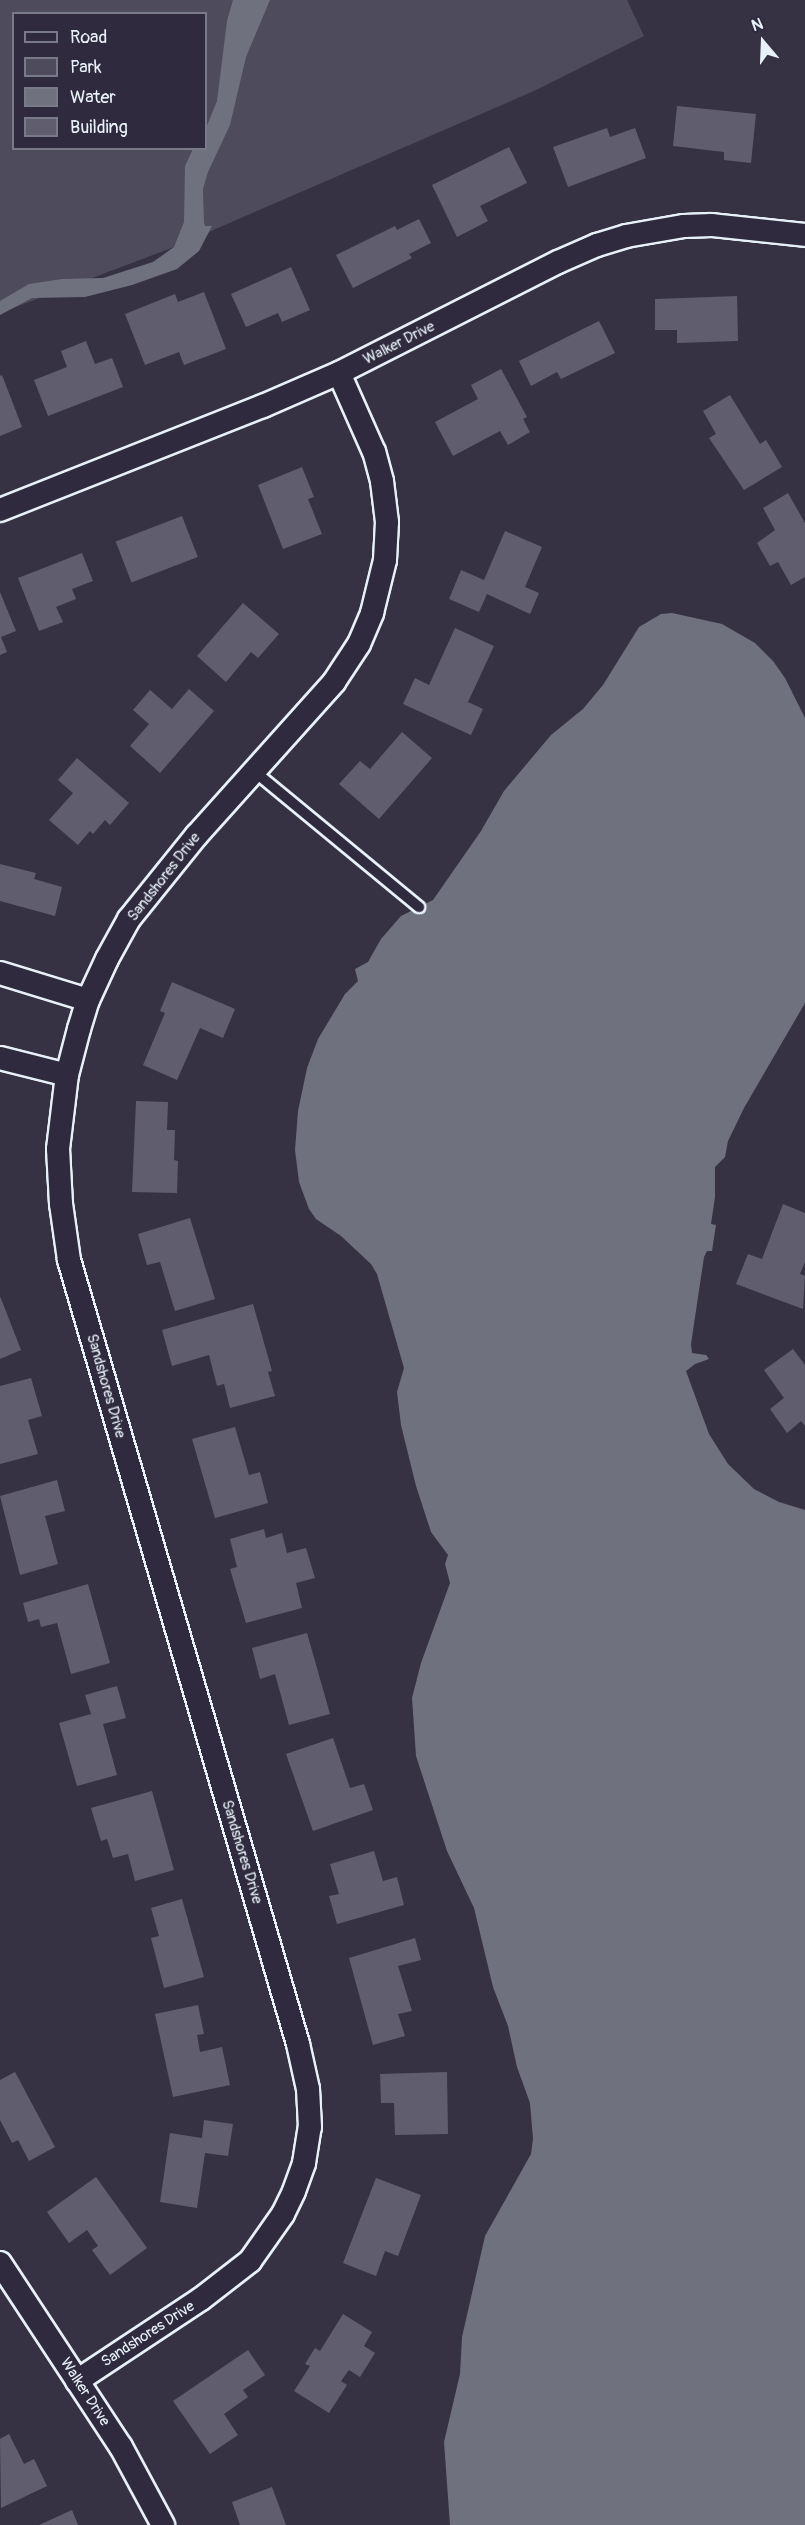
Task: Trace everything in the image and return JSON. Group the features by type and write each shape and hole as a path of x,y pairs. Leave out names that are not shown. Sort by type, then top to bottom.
{"street":[{"name":"Walker Drive","path":"0,510 263,406 339,373 558,262 626,236 665,229 712,225 805,235"},
{"name":"Sandshores Drive","path":"77,2381 201,2299 250,2261 278,2221 294,2191 304,2163 310,2127 308,2089 298,2044 69,1260 60,1204 58,1149 67,1075 88,1000 129,919 253,770 311,708 349,660 363,634 380,587 386,560 387,522 382,481 374,452 339,373"},
{"path":"0,972 88,1000"},
{"path":"0,1058 67,1075"},
{"name":"Walker Drive","path":"0,2263 121,2447 163,2525"}],"lane":[{"path":"253,770 419,907"}],"green space":[{"path":"0,0 627,0 644,36 534,91 174,247 0,313"}],"water":[{"path":"233,0 270,0 246,57 230,125 208,172 203,189 204,223 205,226 212,226 199,251 177,269 132,285 85,297 32,298 0,315 0,301 29,284 62,279 103,278 153,262 174,247 184,222 185,166 193,150 207,150 207,126 217,101 227,21"},
{"path":"672,613 722,624 755,643 773,661 785,678 805,718 805,1003 744,1108 728,1141 725,1157 715,1167 715,1197 711,1224 716,1225 712,1251 707,1251 704,1257 691,1344 692,1353 706,1355 709,1359 695,1364 686,1371 709,1434 728,1464 754,1489 779,1502 805,1510 805,2525 450,2525 444,2442 460,2374 462,2337 485,2236 531,2154 533,2139 530,2103 517,2067 508,2026 493,1987 474,1908 447,1851 416,1756 412,1698 421,1663 450,1583 445,1564 448,1555 431,1532 416,1486 401,1425 397,1392 404,1368 377,1274 371,1264 341,1236 316,1219 309,1209 299,1182 295,1150 298,1111 307,1068 318,1039 345,994 358,981 355,969 368,962 381,939 401,916 433,900 481,831 504,791 551,735 583,709 603,685 639,627 661,614"}],"building":[{"path":"677,106 756,114 751,163 724,160 724,152 673,146"},
{"path":"607,128 610,137 635,128 646,158 568,187 553,147"},
{"path":"509,147 527,183 480,206 488,221 457,237 432,185"},
{"path":"419,219 431,243 409,254 412,258 353,288 336,255 395,226 397,230"},
{"path":"291,267 310,310 282,322 278,313 246,327 231,294"},
{"path":"204,292 226,349 184,365 179,352 145,365 125,314 175,294 178,302"},
{"path":"737,296 738,341 677,343 677,330 655,330 655,299"},
{"path":"599,321 615,353 561,379 557,372 531,386 519,361"},
{"path":"86,341 95,364 112,358 123,387 48,416 34,380 67,367 61,351"},
{"path":"501,369 527,417 523,419 530,432 508,445 500,431 453,456 435,422 478,399 471,385"},
{"path":"2,375 22,427 0,436 0,376"},
{"path":"730,395 760,444 766,440 782,467 744,490 709,438 716,434 703,411"},
{"path":"302,467 314,497 308,499 322,534 283,549 258,485"},
{"path":"788,493 805,523 805,577 791,585 778,562 770,566 757,543 775,530 763,508"},
{"path":"182,516 198,557 131,583 116,541"},
{"path":"505,531 542,547 525,587 539,593 530,614 487,594 479,612 449,599 461,570 484,580"},
{"path":"82,553 93,581 72,589 76,599 56,607 63,622 39,631 18,578"},
{"path":"0,592 16,631 1,637 7,652 0,655"},
{"path":"243,603 279,634 258,658 251,652 226,682 197,656"},
{"path":"455,628 494,646 468,702 483,709 471,735 403,704 415,678 429,685"},
{"path":"189,689 214,711 160,773 130,746 149,724 133,710 150,690 172,709"},
{"path":"402,732 432,758 379,819 339,784 360,761 370,769"},
{"path":"77,758 129,803 110,825 105,820 93,834 90,831 78,845 49,820 73,793 58,780"},
{"path":"0,864 36,873 34,879 62,887 55,916 0,901"},
{"path":"172,982 235,1009 223,1038 200,1028 177,1080 143,1065 165,1013 160,1011"},
{"path":"136,1101 168,1102 167,1130 175,1130 174,1160 178,1161 177,1193 132,1192"},
{"path":"783,1204 805,1213 805,1262 800,1274 805,1276 803,1309 736,1284 748,1254 762,1259"},
{"path":"190,1218 215,1299 175,1311 160,1262 147,1265 138,1234"},
{"path":"0,1296 21,1350 0,1359"},
{"path":"253,1304 272,1371 268,1372 275,1396 230,1408 224,1384 217,1386 209,1355 172,1366 162,1330"},
{"path":"793,1349 805,1365 805,1426 801,1421 787,1433 770,1409 784,1398 764,1370"},
{"path":"31,1378 42,1416 28,1420 38,1454 0,1464 0,1386"},
{"path":"235,1427 249,1475 260,1472 268,1503 215,1518 192,1439"},
{"path":"57,1480 65,1511 45,1516 58,1564 20,1575 0,1496"},
{"path":"264,1529 266,1538 282,1533 287,1553 306,1548 315,1578 296,1583 302,1608 246,1623 230,1569 237,1567 230,1539"},
{"path":"88,1584 110,1663 71,1674 57,1623 41,1627 39,1619 28,1622 23,1603"},
{"path":"307,1633 330,1714 289,1725 275,1674 260,1679 252,1648"},
{"path":"117,1686 126,1718 103,1724 117,1775 77,1786 59,1723 91,1714 85,1695"},
{"path":"333,1738 350,1788 364,1784 373,1810 313,1831 286,1754"},
{"path":"152,1791 174,1870 135,1881 128,1854 113,1858 107,1839 101,1841 91,1808"},
{"path":"374,1851 383,1881 397,1877 404,1905 337,1924 329,1896 339,1894 330,1864"},
{"path":"182,1899 204,1977 164,1988 151,1938 159,1936 151,1908"},
{"path":"415,1938 421,1960 398,1966 412,2011 398,2014 405,2036 373,2045 349,1958"},
{"path":"198,2005 204,2034 197,2035 200,2052 222,2047 230,2085 173,2097 155,2014"},
{"path":"15,2072 55,2147 29,2161 18,2140 12,2143 0,2120 0,2080"},
{"path":"447,2072 448,2134 395,2135 394,2103 381,2103 380,2074"},
{"path":"204,2120 233,2124 228,2156 205,2153 197,2208 160,2202 170,2133 202,2138"},
{"path":"96,2177 147,2248 110,2275 92,2250 98,2246 87,2230 69,2243 47,2212"},
{"path":"376,2178 421,2195 398,2256 385,2251 376,2276 343,2263"},
{"path":"343,2314 372,2332 364,2346 375,2353 360,2377 349,2370 341,2381 347,2385 329,2413 294,2391 310,2366 305,2364 315,2348 320,2351"},
{"path":"248,2350 265,2375 243,2390 248,2397 224,2414 238,2435 210,2454 173,2401"},
{"path":"9,2434 24,2464 34,2459 47,2486 1,2508 0,2439"},
{"path":"272,2487 286,2525 240,2525 232,2502"},
{"path":"72,2510 78,2525 39,2525"}]}
